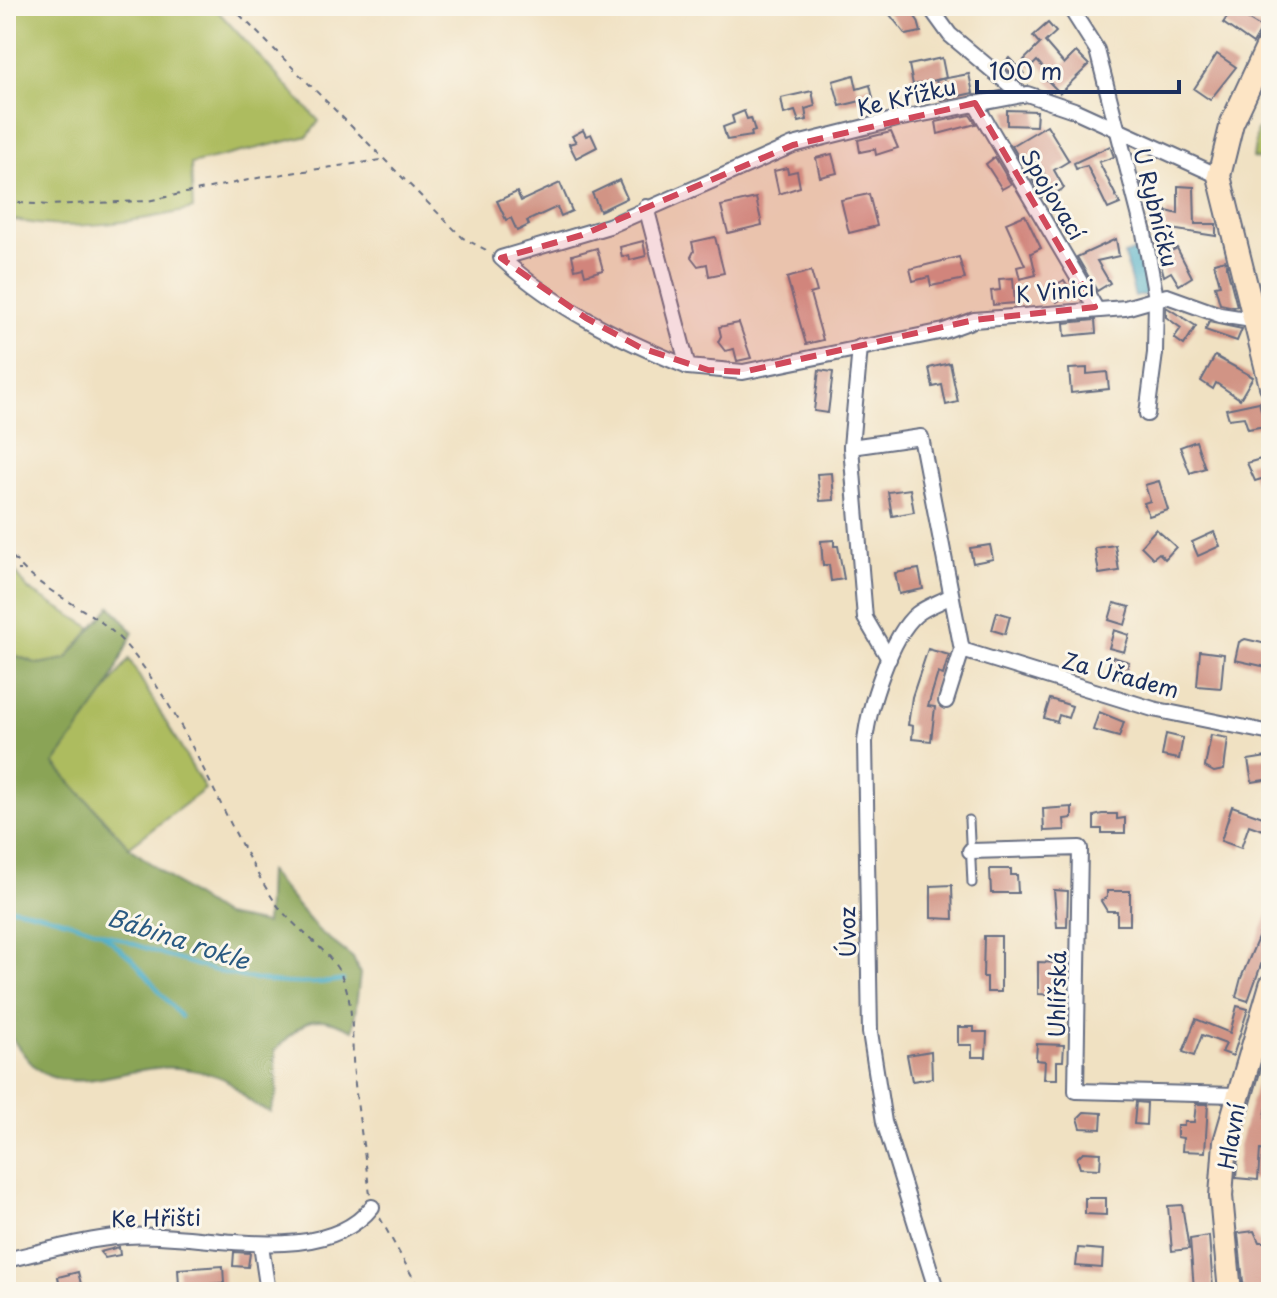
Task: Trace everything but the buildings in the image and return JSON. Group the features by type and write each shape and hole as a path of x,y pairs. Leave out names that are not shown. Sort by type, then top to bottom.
{"street":[{"path":"929,6 950,35 1022,95"},
{"name":"U Rybníčku","path":"1069,6 1097,50 1114,127 1144,233 1156,298 1155,353 1147,414"},
{"path":"1271,39 1232,123 1219,176 1252,320 1271,386"},
{"name":"Ke Křížku","path":"501,258 609,226 646,207 793,145 1022,95 1074,110 1219,176"},
{"name":"Spojovací","path":"975,103 1095,307"},
{"path":"646,207 688,367"},
{"path":"501,258 527,281 586,318 641,348 688,367 743,372 860,347 851,447 865,618 889,659"},
{"name":"K Vinici","path":"860,347 944,331 974,320 1095,307 1125,308 1167,296 1220,315 1252,320"},
{"path":"851,447 921,437 962,650 946,701"},
{"name":"Úvoz","path":"937,1292 884,1122 870,1032 865,742 868,712 889,659 916,615 951,596"},
{"name":"Za Úřadem","path":"962,650 1153,709 1271,733"},
{"name":"Uhlířská","path":"970,851 1080,848 1076,1091 1236,1095"},
{"name":"Hlavní","path":"1230,1292 1221,1196 1225,1142 1236,1095 1271,985"},
{"name":"Ke Hřišti","path":"6,1260 124,1236 204,1237 261,1245 329,1236 348,1229 372,1207"},
{"path":"261,1245 268,1292"}],"lane":[{"path":"969,820 972,883"}],"path":[{"path":"231,6 381,160 463,238 501,258"},
{"path":"6,202 49,205 147,201 263,177 381,160"},
{"path":"6,548 21,569 121,640 179,725 275,903 342,977 348,995 354,1076 372,1207 421,1292"},
{"path":"6,570 21,569"}],"highlighted area":[{"path":"975,103 1095,307 974,320 743,372 708,370 641,348 586,318 501,258 582,235 793,145"}],"green space":[{"path":"6,6 213,6 319,121 308,136 191,164 193,209 123,222 76,226 6,218"},
{"path":"1257,129 1271,129 1271,162 1253,158"},
{"path":"6,559 29,590 92,628 66,659 38,664 6,652"},
{"path":"111,606 133,632 107,690 54,764 129,847 224,916 266,924 268,871 318,930 353,958 360,974 353,1030 327,1021 310,1022 302,1025 275,1050 277,1092 270,1112 249,1101 226,1080 178,1068 145,1069 80,1080 49,1076 32,1064 10,1036 6,1037 6,652 38,664 66,659"},
{"path":"129,659 205,789 129,847 54,763"}],"water":[{"path":"1140,250 1151,293 1135,297 1124,254"}],"waterway":[{"name":"Bábina rokle","path":"6,907 48,916 215,971 257,980 299,984 343,980"},
{"path":"103,934 133,960 181,1017"}]}
